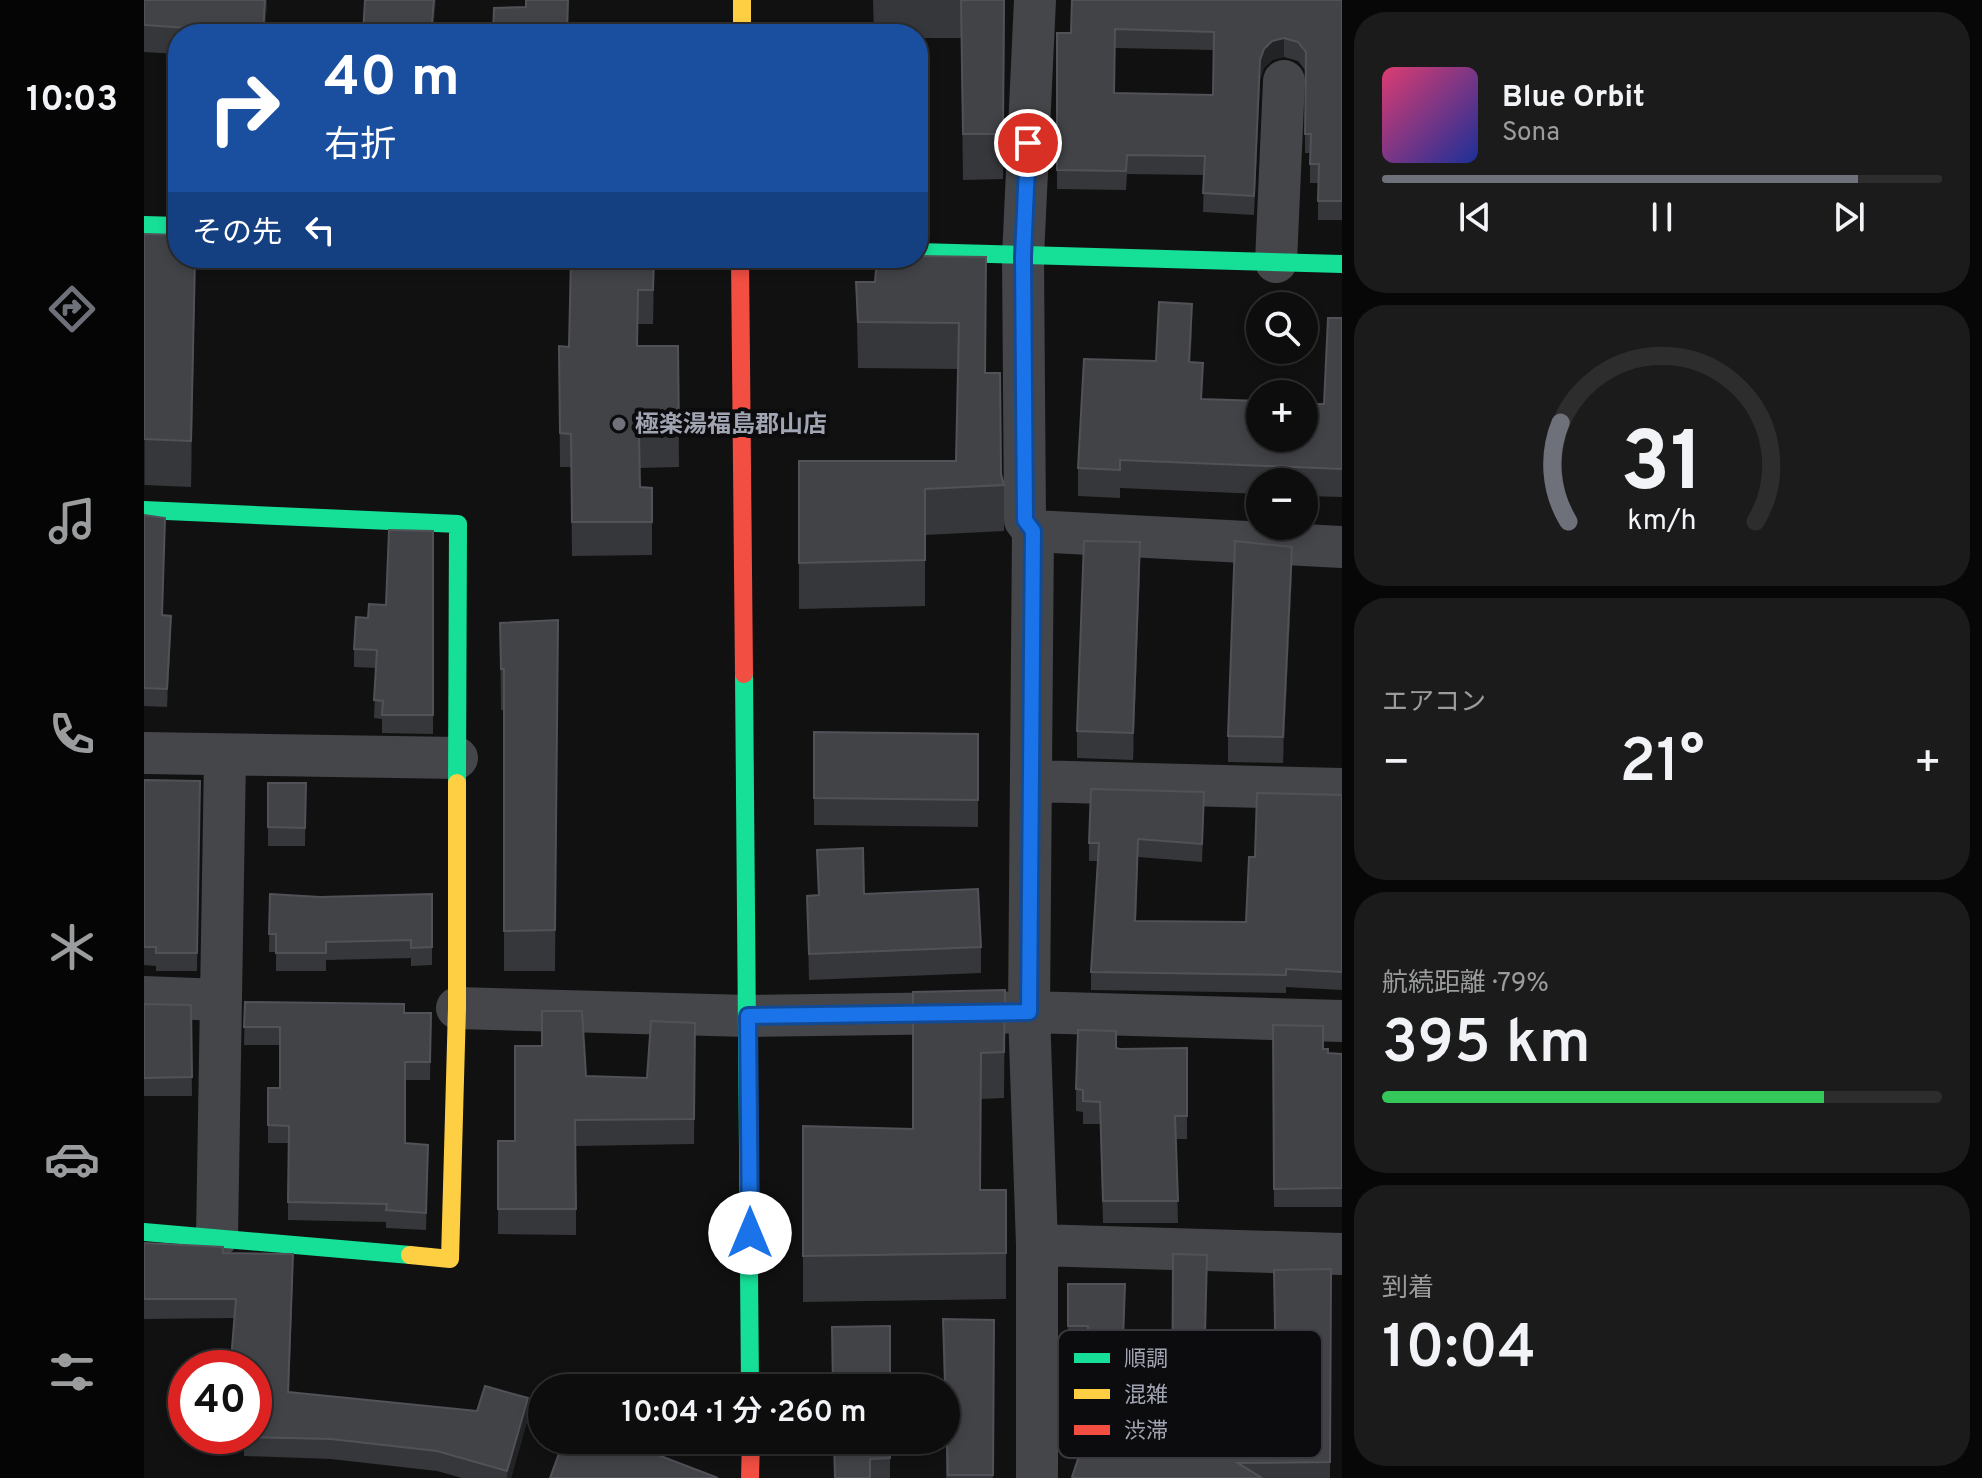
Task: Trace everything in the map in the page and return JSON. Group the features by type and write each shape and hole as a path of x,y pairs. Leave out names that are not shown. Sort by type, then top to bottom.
{"street":[{"path":"742,0 742,24"},
{"path":"1035,0 1023,257 1025,520 1033,531 1029,1012 1037,1245 1037,1478"},
{"path":"1276,262 1284,81"},
{"path":"144,225 168,226"},
{"path":"928,252 1342,264"},
{"path":"740,268 750,1374"},
{"path":"144,510 458,524 457,1008 450,1259 144,1232"},
{"path":"1033,531 1342,547"},
{"path":"144,753 225,757 457,758"},
{"path":"217,1237 225,757"},
{"path":"1031,781 1342,789"},
{"path":"144,997 221,1000"},
{"path":"457,1008 748,1016 1029,1012 1342,1021"},
{"path":"1037,1245 1342,1254"},
{"path":"750,1478 751,1454"}],"building":[{"path":"144,0 265,0 264,24 144,25"},
{"path":"365,0 434,0 432,24 364,24"},
{"path":"526,0 568,0 567,24 493,24 494,8 526,7"},
{"path":"961,0 1004,0 1003,134 963,134"},
{"path":"1072,0 1342,0 1342,201 1318,201 1319,164 1310,164 1311,134 1305,134 1306,52 1298,42 1284,38 1272,41 1264,49 1260,60 1254,196 1203,193 1205,156 1127,155 1126,171 1057,170 1057,33 1071,33","holes":["1115,29 1214,32 1213,95 1114,93"]},
{"path":"144,234 168,235 168,268 195,268 191,441 144,439"},
{"path":"928,256 986,257 985,373 1000,373 1001,474 1004,485 925,489 925,560 799,563 799,461 956,461 959,323 858,322 856,282 875,282 876,268 928,268"},
{"name":"極楽湯福島郡山店","path":"571,268 654,268 653,290 638,290 637,346 678,346 679,434 639,434 640,487 652,488 652,522 572,522 571,434 560,433 559,346 569,347"},
{"path":"1159,302 1192,304 1189,362 1203,363 1201,399 1246,401 1246,452 1318,452 1318,404 1324,404 1328,318 1342,318 1342,469 1120,460 1120,470 1078,468 1084,359 1156,361"},
{"path":"144,515 165,518 162,615 171,616 167,689 144,688"},
{"path":"389,530 433,531 433,715 382,715 383,701 374,700 377,650 354,649 356,617 368,618 369,604 386,605"},
{"path":"1084,541 1140,542 1133,733 1077,731"},
{"path":"1235,541 1292,547 1283,737 1228,736"},
{"path":"558,620 555,930 504,931 504,669 501,669 500,623"},
{"path":"814,732 978,734 978,800 814,798"},
{"path":"144,780 200,781 197,953 156,953 156,947 144,947"},
{"path":"268,783 306,783 305,828 268,827"},
{"path":"1091,789 1204,792 1202,844 1138,839 1135,921 1246,922 1249,857 1255,857 1257,793 1342,795 1342,972 1286,969 1286,975 1091,972 1099,843 1089,843"},
{"path":"863,848 864,894 978,889 981,947 809,954 807,896 819,895 817,850"},
{"path":"270,894 320,897 432,894 432,947 411,948 411,940 326,942 326,953 276,953 276,934 269,934"},
{"path":"1005,990 1004,1052 981,1053 980,1190 1006,1190 1006,1253 803,1256 803,1126 913,1129 913,992"},
{"path":"245,1002 404,1004 404,1013 431,1013 430,1062 405,1062 405,1143 428,1145 426,1213 386,1210 387,1204 288,1202 289,1126 268,1125 268,1088 280,1088 280,1027 244,1027"},
{"path":"144,1004 191,1005 192,1077 144,1078"},
{"path":"542,1011 582,1011 586,1076 647,1078 651,1021 695,1023 694,1119 575,1120 576,1209 498,1209 498,1141 515,1141 515,1046 542,1046"},
{"path":"1273,1025 1323,1026 1323,1049 1328,1049 1328,1053 1342,1054 1342,1188 1274,1189"},
{"path":"1078,1030 1116,1031 1116,1048 1120,1049 1187,1048 1187,1116 1175,1116 1178,1201 1103,1201 1100,1102 1083,1101 1083,1090 1076,1089"},
{"path":"144,1243 223,1247 223,1253 293,1254 288,1392 477,1411 485,1386 528,1398 507,1471 437,1451 331,1439 272,1438 272,1350 232,1350 236,1299 144,1299"},
{"path":"1173,1254 1207,1255 1205,1330 1173,1330"},
{"path":"1331,1269 1330,1462 1238,1463 1262,1478 1072,1477 1078,1458 1322,1458 1322,1330 1275,1330 1274,1270"},
{"path":"1068,1284 1125,1284 1123,1330 1088,1330 1088,1326 1068,1326"},
{"path":"943,1319 994,1320 993,1475 948,1475 947,1454 960,1454 960,1374 945,1374"},
{"path":"890,1326 890,1374 833,1374 832,1327"},
{"path":"559,1454 655,1454 718,1478 550,1478"},
{"path":"834,1454 890,1454 890,1458 870,1459 870,1478 835,1478"}],"traffic: fast":[{"path":"144,225 168,226"},
{"path":"928,252 1342,264"},
{"path":"144,510 458,524 457,783"},
{"path":"744,674 750,1374"},
{"path":"144,1232 410,1255"}],"traffic: slow":[{"path":"742,0 742,24"},
{"path":"410,1255 450,1259 457,1008 457,783"}],"traffic: jam":[{"path":"740,268 744,674"},
{"path":"750,1478 751,1454"}],"place":[{"name":"極楽湯福島郡山店","path":"619,424"}],"route":[{"path":"750,1233 748,1016 1029,1012 1033,531 1025,520 1023,257 1028,143"}]}
